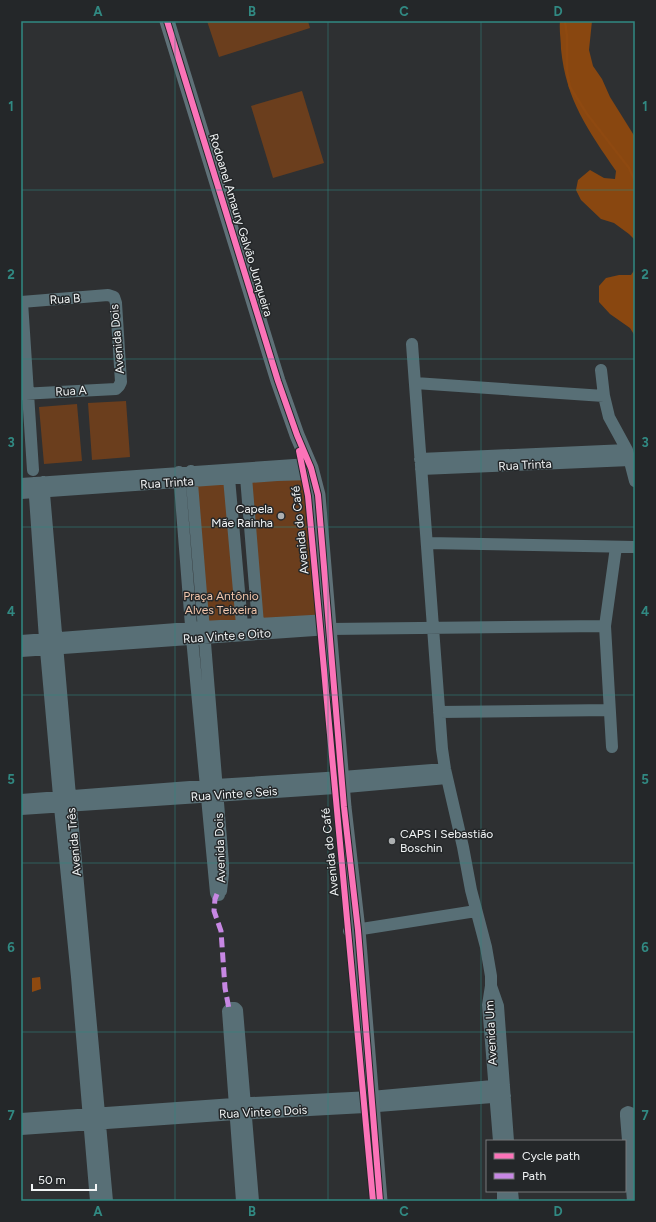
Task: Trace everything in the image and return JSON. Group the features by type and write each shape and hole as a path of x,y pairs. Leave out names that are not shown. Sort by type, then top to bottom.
{"main road":[{"name":"Rodoanel Amaury Galvão Junqueira","path":"167,21 250,292 297,435"},
{"name":"Avenida do Café","path":"297,435 307,469 308,496 324,625 368,1102 380,1201"},
{"name":"Avenida do Café","path":"368,1102 373,1201"}],"street":[{"name":"Rua B","path":"22,302 108,295"},
{"name":"Avenida Dois","path":"108,295 114,297 116,303 121,382 119,386"},
{"path":"22,302 24,394 33,470"},
{"name":"Avenida Um","path":"412,344 439,712 446,774 492,976 488,1000 493,1014 500,1091 508,1140"},
{"path":"601,370 604,396 611,420 628,455 635,480"},
{"path":"415,383 604,396"},
{"name":"Rua A","path":"24,394 116,389 119,386"},
{"name":"Rua Trinta","path":"421,464 628,455"},
{"name":"Rua Trinta","path":"21,484 39,487 307,469"},
{"name":"Rua Trinta","path":"185,476 229,478 307,469"},
{"name":"Avenida Dois","path":"185,476 211,790 216,893 219,895 223,874 211,790"},
{"path":"246,477 258,624"},
{"path":"229,478 242,626"},
{"name":"Rua Trinta","path":"21,493 39,487"},
{"name":"Avenida Três","path":"39,487 65,802 77,977 94,1119 107,1201"},
{"path":"427,543 616,547 635,546"},
{"path":"612,747 605,626 616,547"},
{"name":"Rua Vinte e Oito","path":"198,633 258,624 433,628 605,626"},
{"name":"Rua Vinte e Oito","path":"21,651 51,644 324,625"},
{"name":"Rua Vinte e Oito","path":"21,641 51,644"},
{"path":"439,712 610,710"},
{"name":"Rua Vinte e Seis","path":"21,809 65,802 211,790 446,774"},
{"name":"Rua Vinte e Seis","path":"21,800 65,802"},
{"path":"353,931 476,911"},
{"path":"242,1201 240,1108 237,1010 234,1008 228,1011 240,1108 253,1201"},
{"name":"Avenida Um","path":"499,1140 500,1091"},
{"name":"Rua Vinte e Dois","path":"21,1128 94,1119 240,1108 368,1102 500,1091"},
{"path":"633,1201 626,1116 628,1112 632,1113 635,1137"},
{"name":"Rua Vinte e Dois","path":"21,1119 94,1119"},
{"name":"Avenida Três","path":"94,1119 96,1201"}],"green space":[{"path":"207,21 308,21 310,28 219,57"},
{"path":"302,91 324,163 273,178 251,106"},
{"path":"126,401 130,457 92,460 88,403"},
{"path":"77,404 82,461 44,464 39,407"},
{"name":"Praça Antônio Alves Teixeira","path":"304,474 308,495 319,621 258,624 246,477"},
{"name":"Praça Antônio Alves Teixeira","path":"229,478 242,625 203,627 191,481"}],"shaded area":[{"path":"560,21 592,21 589,50 593,66 635,137 635,240 614,223 601,219 581,200 576,190 578,180 590,170 604,178 615,179 616,171 596,142 573,99 568,84 561,49"},
{"path":"635,269 635,336 630,328 610,314 599,302 599,286 606,278 619,275 631,275"},
{"path":"40,977 41,989 32,992 32,978"}],"waterway":[{"path":"565,21 567,36 567,71 570,87 587,114 629,168 635,181"}],"marked path":[{"path":"217,894 214,911 221,931 225,988 229,1009"}],"cycle path":[{"path":"167,21 278,381 297,435 311,468 318,495 344,807 358,930 380,1201"},
{"path":"299,451 308,496 373,1201"}],"place":[{"name":"Capela Mãe Rainha","path":"281,516"},
{"name":"CAPS I Sebastião Boschin","path":"392,841"}]}
